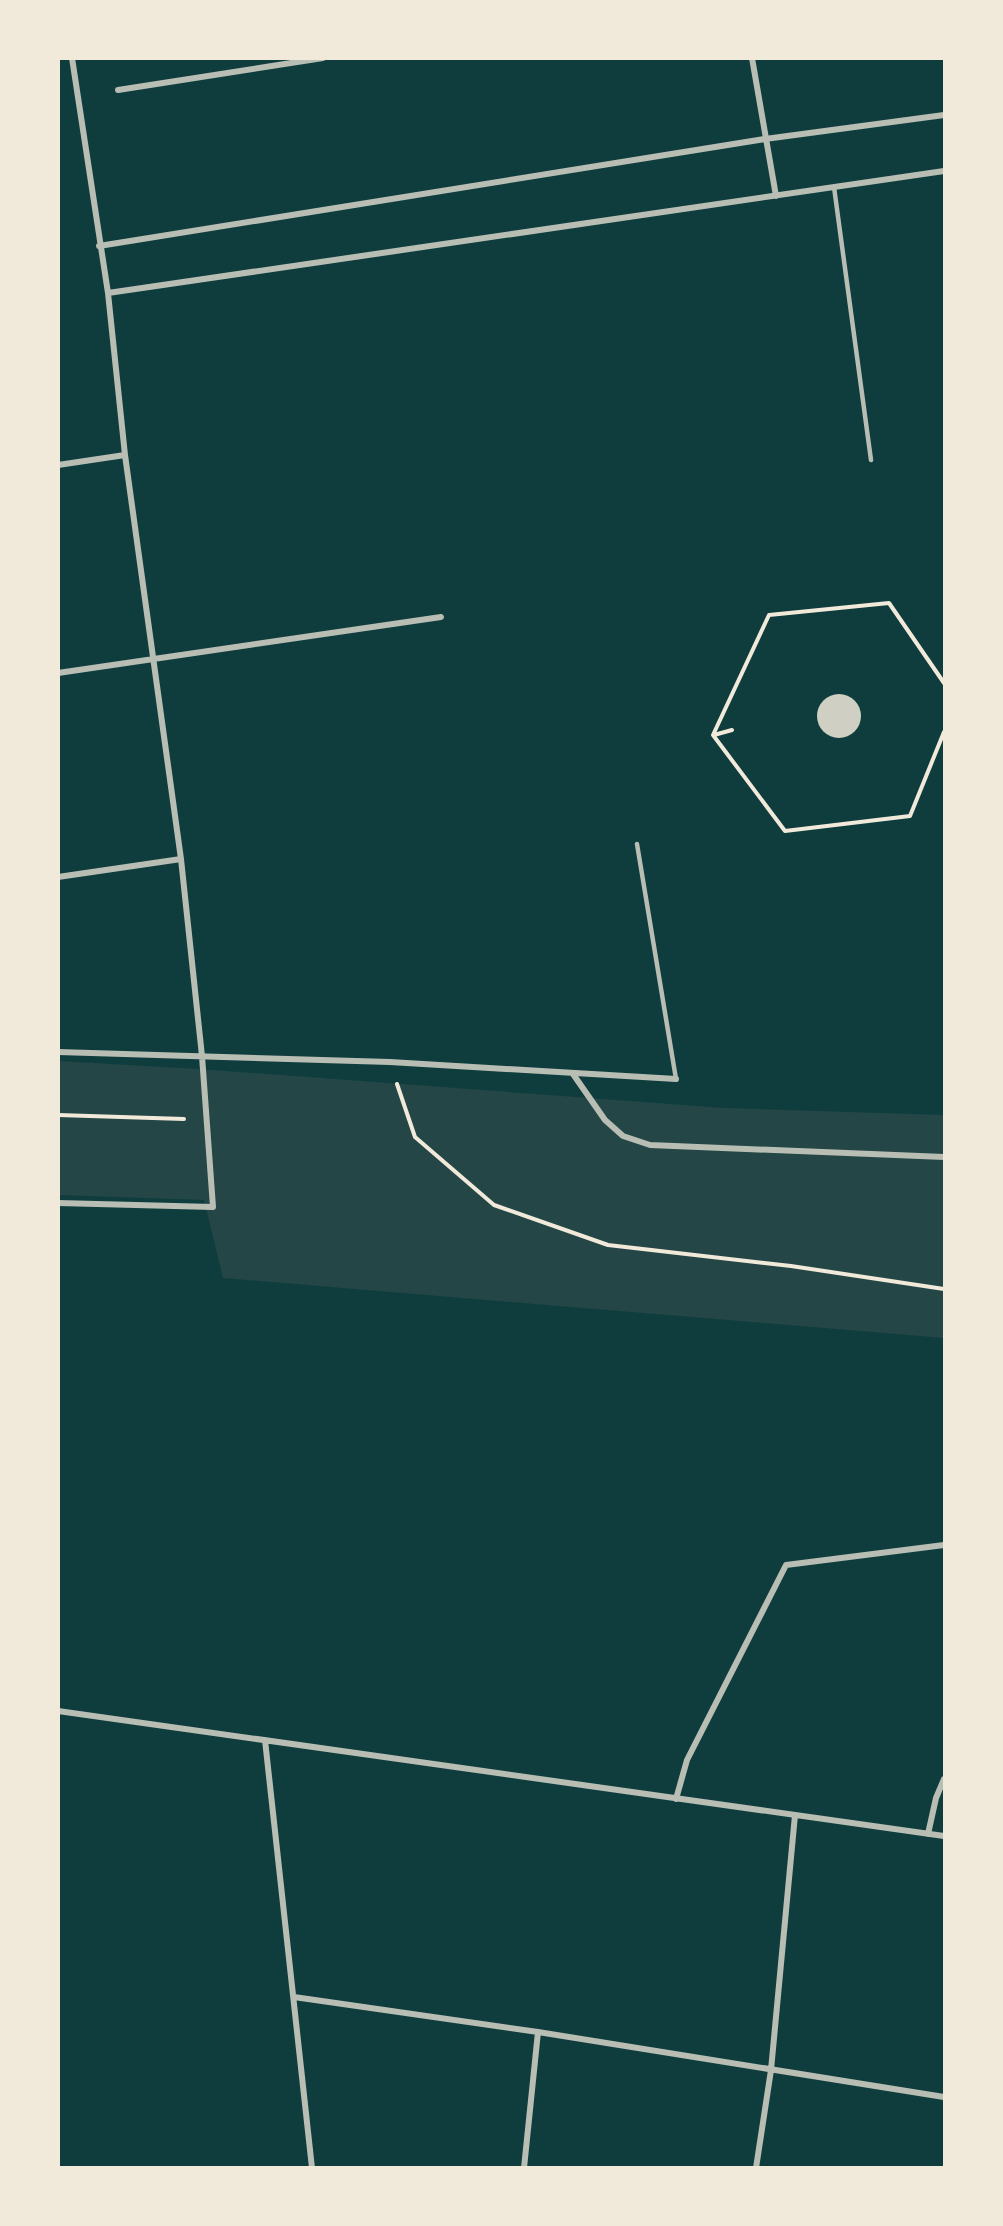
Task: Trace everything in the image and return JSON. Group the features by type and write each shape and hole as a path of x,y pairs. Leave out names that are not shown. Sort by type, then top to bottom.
{"street":[{"path":"58,1203 213,1207 202,1056 181,859 125,455 108,293 72,58"},
{"path":"118,90 323,58"},
{"path":"752,58 776,196"},
{"path":"99,246 765,139 945,115"},
{"path":"108,293 945,171"},
{"path":"58,465 125,455"},
{"path":"58,673 441,617"},
{"path":"58,877 181,859"},
{"path":"58,1052 390,1062 676,1079"},
{"path":"573,1074 605,1120 622,1136 650,1145 945,1156"},
{"path":"676,1799 687,1760 786,1565 945,1545"},
{"path":"58,1711 945,1836"},
{"path":"265,1740 312,2168"},
{"path":"928,1834 936,1798 945,1779"},
{"path":"756,2168 771,2070 795,1815"},
{"path":"294,1997 538,2032 945,2097"},
{"path":"524,2168 538,2032"}],"lane":[{"path":"834,187 872,460"},
{"path":"637,844 676,1079"}],"path":[{"path":"713,735 769,615 889,603 945,684"},
{"path":"713,735 732,730"},
{"path":"713,735 785,831 910,816 945,732"},
{"path":"390,1062 415,1137 494,1205 608,1245 791,1266 945,1289"},
{"path":"58,1115 207,1119"}],"shaded area":[{"path":"58,1061 199,1069 724,1108 944,1115 944,1338 223,1278 204,1200 59,1195"}],"building":[{"path":"839,694 854,701 861,716 854,731 839,738 824,731 817,716 824,701"}]}
